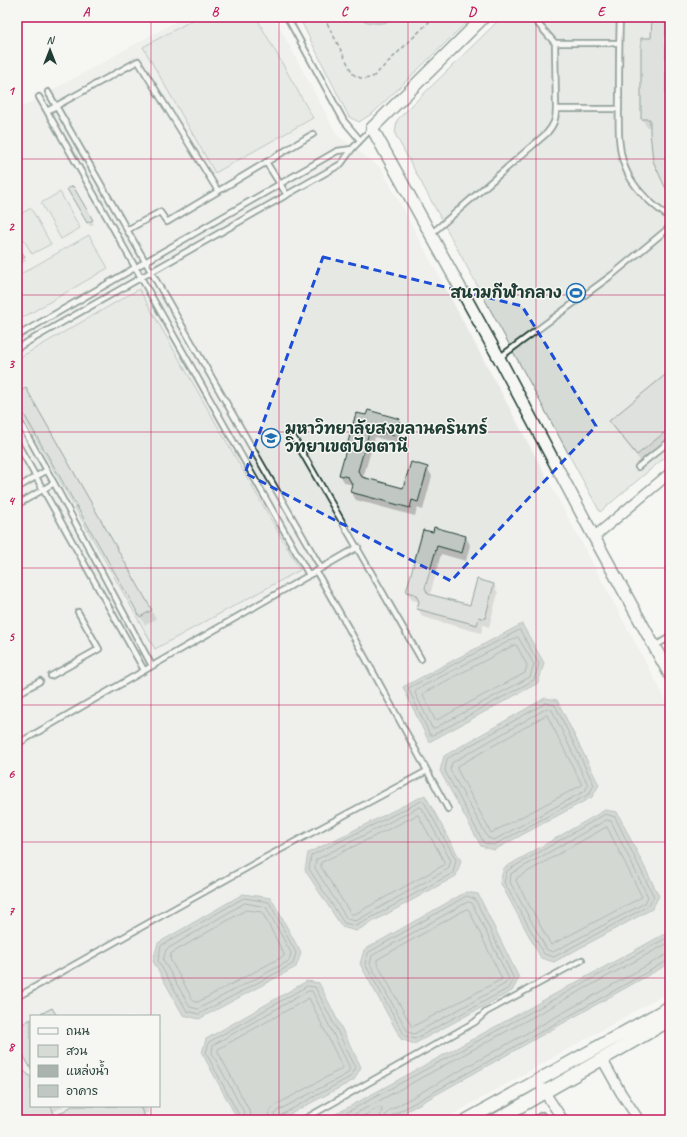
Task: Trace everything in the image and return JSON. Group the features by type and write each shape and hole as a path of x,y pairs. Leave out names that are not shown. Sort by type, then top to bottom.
{"main road":[{"path":"467,1120 670,1007"},
{"path":"496,1120 670,1020"}],"street":[{"path":"484,17 372,128 499,358 594,538 670,675"},
{"path":"594,538 670,473"},
{"path":"602,1059 621,1093 639,1120"},
{"path":"537,1081 563,1120"}],"lane":[{"path":"287,17 344,121 360,140"},
{"path":"431,234 547,133 556,119 555,43 532,17"},
{"path":"620,17 619,109 622,156 627,173 633,183 644,196 670,218"},
{"path":"555,43 619,43"},
{"path":"47,111 138,61 218,192"},
{"path":"48,92 152,272 318,570 448,809"},
{"path":"39,97 309,575"},
{"path":"556,109 619,109"},
{"path":"17,348 341,164 352,149 372,128"},
{"path":"127,230 160,212 167,222 313,134"},
{"path":"17,336 337,151 352,149"},
{"path":"266,162 287,195"},
{"path":"499,358 612,275 670,227"},
{"path":"69,306 75,316"},
{"path":"17,417 152,666"},
{"path":"291,434 358,547 420,659"},
{"path":"638,467 670,441"},
{"path":"17,443 144,670"},
{"path":"17,488 47,470"},
{"path":"17,505 54,483"},
{"path":"17,744 358,547"},
{"path":"51,676 99,649 78,612"},
{"path":"655,646 670,637"},
{"path":"17,698 19,693 40,681"},
{"path":"17,997 259,861 427,771"},
{"path":"303,1120 475,1022 486,1012 582,960"},
{"path":"534,1120 542,1115"}],"path":[{"path":"324,17 353,74 356,77 365,79 374,76 434,17"}],"highlighted area":[{"path":"323,257 522,306 596,426 451,581 245,473"}],"shaded area":[{"name":"มหาวิทยาลัยสงขลานครินทร์ วิทยาเขตปัตตานี","path":"184,17 274,17 337,135 381,168 670,708 670,991 443,1120 17,1120 17,110"}],"green space":[{"path":"198,17 256,17 313,118 215,173 143,47"},
{"path":"299,17 472,17 373,113 359,122 349,117"},
{"name":"สนามกีฬากลาง","path":"502,17 670,17 670,453 600,512 395,134 397,120"},
{"path":"60,192 80,228 61,239 41,203"},
{"path":"31,208 51,244 32,254 17,228 17,216"},
{"path":"89,235 108,268 17,321 17,276"},
{"path":"139,289 300,570 155,649 17,405 17,359"}],"water":[{"path":"358,17 398,17 389,22 373,23 362,20"},
{"path":"522,624 544,663 538,683 429,742 403,687"},
{"path":"545,698 557,700 599,785 592,797 494,850 481,846 440,771 444,756"},
{"path":"425,795 461,861 456,876 356,931 342,927 305,870 308,853"},
{"path":"605,810 617,812 659,896 652,909 554,962 541,958 500,882 504,868"},
{"path":"466,892 478,894 519,978 512,991 414,1044 401,1039 360,964 364,950"},
{"path":"243,894 271,898 301,953 296,967 199,1019 183,1015 153,961 158,943"},
{"path":"670,931 670,963 391,1120 325,1120"},
{"path":"307,981 319,983 361,1067 354,1080 279,1120 238,1120 202,1053 206,1039"}],"building":[{"path":"652,17 666,17 666,132 670,158 670,192 665,187 653,161 650,119 641,119 641,38 651,38"},
{"path":"73,186 93,220 87,223 67,189"},
{"path":"17,244 25,257 19,261 17,257"},
{"path":"670,371 670,428 637,455 609,421"},
{"path":"26,388 152,610 140,617 17,402 17,393"},
{"path":"368,410 400,419 395,436 370,429 358,471 362,477 403,488 411,462 428,467 418,502 412,500 410,508 350,492 352,484 348,477 339,475 356,413 366,415"},
{"path":"434,527 466,536 462,553 437,546 425,588 428,594 470,605 477,579 494,584 485,619 479,617 477,625 417,609 419,601 415,594 406,592 423,530 433,532"},
{"path":"52,1008 56,1015 39,1015"},
{"path":"30,1020 30,1067 17,1044 17,1027"},
{"path":"24,1071 30,1076 30,1107 51,1107 56,1120 30,1120 29,1117 23,1120 17,1120 17,1081"},
{"path":"70,1107 140,1107 145,1117 140,1120 60,1120 57,1115"}],"place":[{"name":"สนามกีฬากลาง","path":"576,293"},
{"name":"มหาวิทยาลัยสงขลานครินทร์ วิทยาเขตปัตตานี","path":"271,438"}]}
